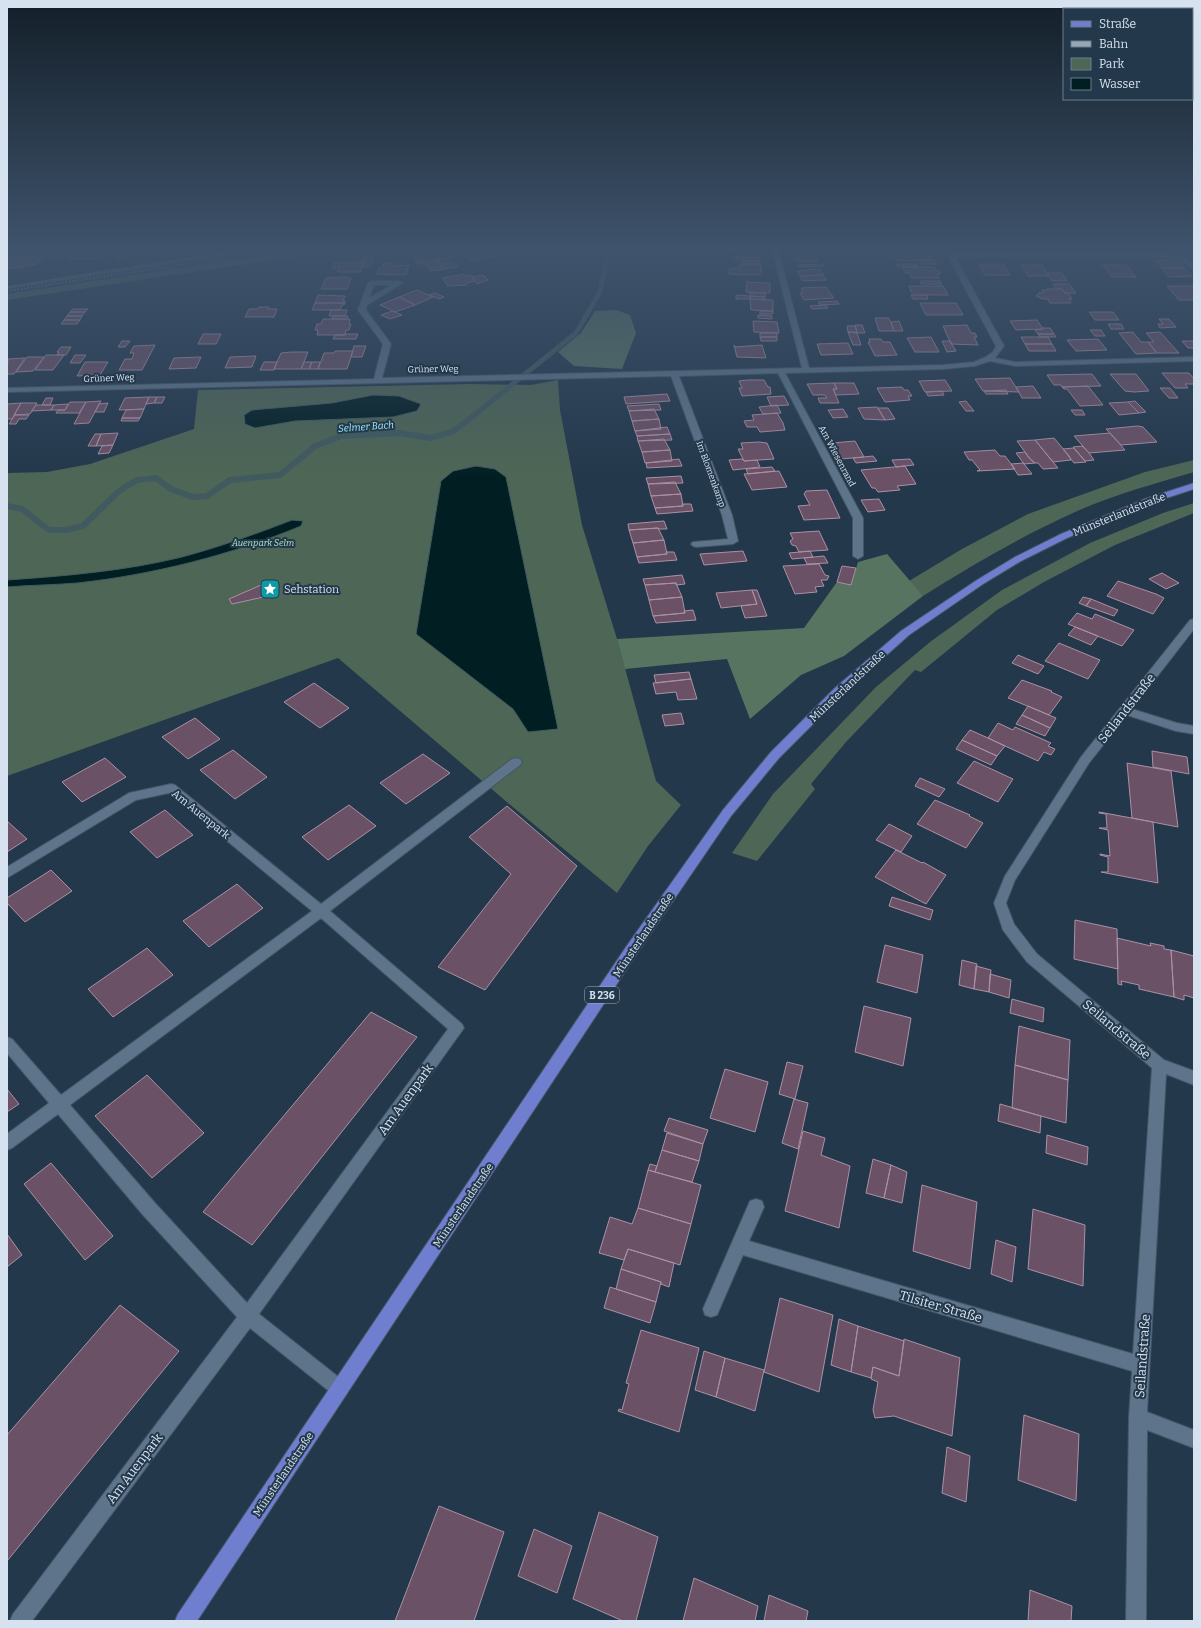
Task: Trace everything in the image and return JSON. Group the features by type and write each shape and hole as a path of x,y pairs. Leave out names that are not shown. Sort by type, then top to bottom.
{"main road":[{"name":"Münsterlandstraße","path":"185,1621 690,865 727,813 775,755 839,691 905,633 980,582 1018,559 1064,536 1148,501 1194,486"}],"street":[{"path":"373,325 387,344 378,380"},
{"path":"794,325 806,370"},
{"path":"988,325 1000,346 996,353 989,359"},
{"name":"Grüner Weg","path":"7,390 960,366 975,364 989,359 1015,364 1194,359"},
{"name":"Am Wiesenrand","path":"780,370 858,518 858,556"},
{"name":"Im Blomenkamp","path":"674,373 727,515 733,541 696,544"},
{"name":"Seilandstraße","path":"1136,1621 1138,1417 1160,1065 1032,958 1008,926 1000,903 1009,879 1085,760 1194,622"},
{"path":"1124,710 1176,727 1194,730"},
{"path":"7,1143 321,911 516,762"},
{"name":"Am Auenpark","path":"7,873 133,796 171,788 321,911 457,1028 248,1316 20,1621"},
{"path":"7,1043 149,1209 248,1316 340,1389"},
{"path":"1160,1065 1194,1078"},
{"path":"711,1309 756,1207"},
{"name":"Tilsiter Straße","path":"739,1246 1142,1365"},
{"path":"1138,1417 1194,1439"}],"green space":[{"name":"Auenpark Selm","path":"558,380 560,410 582,525 617,639 656,781 681,805 648,846 617,893 508,803 338,658 7,776 7,473 47,472 90,464 194,429 198,390 470,384 531,385"},
{"path":"1194,460 1194,472 1119,495 1075,512 998,551 923,596 909,581 962,549 1028,514 1145,472"},
{"path":"1194,503 1194,513 1115,545 1044,582 997,610 921,672 915,670 846,742 811,784 815,789 757,861 732,853 773,794 876,687 930,642 1002,590 1090,543 1163,513"}],"shaded area":[{"path":"586,325 633,325 636,333 622,369 574,366 558,352 581,333"},
{"path":"887,554 923,596 844,656 801,675 750,719 727,659 625,669 617,639 804,628 837,582 851,585 858,562"}],"water":[{"path":"373,395 399,396 421,404 417,411 393,417 295,421 255,428 245,424 244,415 252,410 332,403"},
{"path":"476,466 495,469 506,477 558,729 528,732 513,709 416,634 441,481 453,471"},
{"path":"292,520 303,521 301,526 247,546 219,555 162,569 134,575 77,583 7,587 7,580 73,575 139,566 182,557 237,540"}],"building":[{"path":"317,325 351,325 349,330 346,330 345,335 317,335 318,330 315,330"},
{"path":"753,325 778,325 779,333 754,332"},
{"path":"855,325 862,325 865,333 857,333"},
{"path":"877,325 892,325 894,331 879,331"},
{"path":"892,325 901,325 903,331 894,331"},
{"path":"967,325 971,333 975,333 977,337 974,337 978,345 951,344 943,326"},
{"path":"1013,325 1040,325 1043,329 1016,330"},
{"path":"1109,325 1122,325 1124,329 1111,329"},
{"path":"1158,325 1174,325 1176,327 1160,328"},
{"path":"847,326 855,326 857,332 848,332"},
{"path":"1042,328 1050,328 1054,334 1038,334 1035,330 1043,329"},
{"path":"1090,330 1101,330 1105,336 1095,336"},
{"path":"848,332 857,333 861,345 853,345"},
{"path":"1133,332 1141,342 1148,342 1157,353 1136,354 1119,333"},
{"path":"1160,332 1179,353 1157,353 1148,342 1154,342 1146,333"},
{"path":"760,333 777,333 777,337 760,337"},
{"path":"203,334 221,334 216,344 198,344"},
{"path":"358,334 356,339 333,339 335,335"},
{"path":"1038,334 1054,334 1056,337 1040,337"},
{"path":"760,337 777,337 777,341 761,341"},
{"path":"931,337 939,352 915,352 907,338"},
{"path":"1021,337 1048,337 1052,344 1025,344"},
{"path":"869,339 881,339 883,342 890,342 897,355 875,356 868,342 870,342"},
{"path":"1098,339 1107,350 1076,351 1067,340"},
{"path":"122,341 130,341 125,347 118,347"},
{"path":"942,341 950,341 956,351 947,352"},
{"path":"1182,341 1194,341 1194,348 1188,348"},
{"path":"848,343 853,354 821,355 817,344"},
{"path":"1025,344 1052,344 1056,351 1029,351"},
{"path":"155,345 142,370 119,370 125,359 132,359 134,353 130,353 134,346"},
{"path":"734,345 735,347 762,345 766,358 737,357"},
{"path":"354,346 366,346 362,357 351,357"},
{"path":"61,347 71,347 66,355 57,355 59,352 57,352"},
{"path":"335,351 353,351 347,369 318,369 324,353 334,353"},
{"path":"308,352 301,369 274,369 281,353"},
{"path":"46,355 64,355 53,370 35,370"},
{"path":"75,355 86,355 80,363 70,363"},
{"path":"256,356 252,367 225,368 230,357"},
{"path":"27,357 44,357 33,371 16,372"},
{"path":"201,357 196,368 169,369 174,358"},
{"path":"25,358 14,374 7,374 8,359"},
{"path":"85,362 108,362 100,375 77,376"},
{"path":"264,362 277,362 274,370 260,370"},
{"path":"304,362 312,362 309,369 301,369"},
{"path":"312,362 320,362 318,369 309,369"},
{"path":"1162,373 1189,373 1194,379 1194,384 1185,384 1188,388 1175,388"},
{"path":"1092,374 1101,386 1062,387 1061,385 1054,385 1047,375"},
{"path":"1110,374 1136,374 1149,391 1125,391"},
{"path":"1010,378 1019,392 983,391 975,379"},
{"path":"764,380 768,387 770,387 771,394 742,396 739,388 742,388 739,381"},
{"path":"945,380 952,391 925,392 919,381"},
{"path":"834,383 837,389 833,389 839,403 820,403 818,398 827,398 825,395 813,395 807,384"},
{"path":"834,383 854,383 859,394 836,395 833,389 837,389"},
{"path":"1033,386 1041,398 1022,398 1016,387"},
{"path":"1088,386 1103,405 1080,406 1067,389 1062,387"},
{"path":"902,387 904,390 908,390 912,396 908,396 910,400 885,402 877,388"},
{"path":"1160,388 1170,388 1178,398 1169,398"},
{"path":"1006,390 1008,394 986,394 984,391"},
{"path":"942,391 944,395 928,396 926,392"},
{"path":"667,394 670,401 626,404 624,397"},
{"path":"784,396 789,405 771,406 767,397"},
{"path":"149,397 157,397 154,403 146,404"},
{"path":"149,397 144,409 119,410 125,398"},
{"path":"157,397 165,397 162,403 154,403"},
{"path":"46,398 53,398 50,405 42,405"},
{"path":"101,401 89,423 74,424 86,402"},
{"path":"966,401 974,411 966,411 959,402"},
{"path":"1135,401 1146,412 1139,413 1128,402"},
{"path":"70,402 86,402 79,413 56,413 58,410 65,410"},
{"path":"1128,402 1139,413 1119,415 1109,403"},
{"path":"21,403 12,419 7,419 7,404"},
{"path":"21,403 37,403 30,414 14,415"},
{"path":"108,403 104,412 95,412 99,404"},
{"path":"68,404 65,410 51,410 54,405"},
{"path":"659,404 661,410 629,411 627,406"},
{"path":"36,405 54,405 51,410 32,411"},
{"path":"777,405 781,413 763,414 759,407"},
{"path":"877,407 885,420 864,419 858,408"},
{"path":"878,408 888,408 895,419 885,420"},
{"path":"144,409 140,418 122,418 126,410"},
{"path":"654,409 659,419 632,421 629,411"},
{"path":"843,409 848,417 833,418 828,410"},
{"path":"1071,410 1082,410 1085,415 1075,415"},
{"path":"777,413 785,430 760,432 757,427 747,427 744,421 754,420 752,415"},
{"path":"15,415 29,415 26,419 19,419 16,424 9,424"},
{"path":"122,418 140,418 138,421 121,421"},
{"path":"659,419 661,429 635,431 632,421"},
{"path":"1138,426 1143,427 1157,442 1121,445 1106,429"},
{"path":"667,427 670,434 637,436 635,431"},
{"path":"118,433 113,445 96,446 101,434"},
{"path":"1110,433 1125,450 1089,453 1074,436"},
{"path":"95,434 101,434 96,446 88,446"},
{"path":"670,434 672,440 638,441 637,436"},
{"path":"1054,438 1071,460 1053,462 1035,440"},
{"path":"664,439 670,450 642,452 638,441"},
{"path":"1035,440 1058,468 1043,469 1038,463 1035,463 1030,459 1017,441"},
{"path":"855,441 864,457 841,459 832,443"},
{"path":"741,443 767,443 774,459 744,461 738,449 743,449"},
{"path":"113,445 109,453 98,454 102,446"},
{"path":"1082,446 1094,460 1085,461 1073,447"},
{"path":"1074,448 1086,462 1074,463 1063,449"},
{"path":"670,450 672,461 645,463 642,452"},
{"path":"995,450 1000,456 1005,456 1015,469 977,471 980,470 972,460 969,460 964,452"},
{"path":"1025,452 1035,463 1024,464 1016,453"},
{"path":"873,456 877,461 856,463 853,458"},
{"path":"679,459 682,466 647,468 646,463"},
{"path":"742,459 744,461 757,460 760,467 733,470 729,460"},
{"path":"910,459 914,465 896,467 892,460"},
{"path":"1024,463 1032,474 1018,475 1011,464"},
{"path":"905,466 916,484 897,486 900,490 878,492 875,488 872,488 861,470"},
{"path":"772,467 775,471 748,474 746,469"},
{"path":"779,471 787,487 752,490 744,474"},
{"path":"681,476 683,483 648,484 646,478"},
{"path":"675,482 681,494 651,496 648,484"},
{"path":"827,490 840,518 804,520 798,506 810,505 804,494 806,491"},
{"path":"681,494 683,506 655,508 651,496"},
{"path":"879,499 885,510 868,512 861,500"},
{"path":"683,504 691,504 693,511 657,514 655,508 683,506"},
{"path":"664,521 667,529 658,528 629,530 628,524"},
{"path":"658,528 664,540 633,543 629,530"},
{"path":"819,531 828,550 799,552 796,546 792,545 790,541 793,539 790,533"},
{"path":"664,540 667,554 637,557 633,543"},
{"path":"743,551 747,561 704,565 700,554"},
{"path":"810,551 813,557 792,559 789,553"},
{"path":"666,552 674,552 677,560 639,563 637,557 667,554"},
{"path":"824,556 828,563 807,564 804,558"},
{"path":"819,564 825,575 829,576 827,580 821,580 824,586 815,587 817,592 795,594 783,566"},
{"path":"842,566 856,568 851,585 837,582"},
{"path":"1162,573 1179,583 1166,589 1149,579"},
{"path":"682,575 685,584 676,585 676,583 645,585 643,579"},
{"path":"1118,581 1164,598 1153,614 1107,596"},
{"path":"268,582 277,594 232,604 229,599"},
{"path":"676,583 682,597 649,600 645,585"},
{"path":"752,590 757,590 767,616 745,618 741,606 757,604"},
{"path":"752,590 757,604 721,608 716,593"},
{"path":"682,597 685,613 653,616 649,600"},
{"path":"1083,597 1091,599 1086,606 1079,603"},
{"path":"1091,599 1118,610 1114,616 1086,606"},
{"path":"693,610 696,620 656,623 653,616 685,613 684,611"},
{"path":"1077,613 1092,619 1095,614 1134,630 1122,646 1068,624"},
{"path":"1075,627 1098,636 1091,645 1068,635"},
{"path":"1059,643 1100,660 1088,679 1045,661"},
{"path":"1018,655 1044,666 1038,674 1012,663"},
{"path":"689,672 691,679 656,683 654,675"},
{"path":"691,679 697,699 678,700 676,692 656,694 653,683"},
{"path":"1022,680 1052,691 1051,692 1062,697 1049,715 1008,698"},
{"path":"314,683 349,708 320,728 284,702"},
{"path":"1028,706 1056,718 1050,728 1022,715"},
{"path":"681,713 684,724 665,726 662,715"},
{"path":"1022,715 1050,728 1045,736 1016,724"},
{"path":"195,718 220,739 188,759 162,737"},
{"path":"998,723 1013,730 1015,727 1051,743 1048,746 1055,749 1051,755 1044,752 1038,761 988,738"},
{"path":"970,730 1005,746 997,756 962,740"},
{"path":"962,740 997,756 991,765 956,749"},
{"path":"233,750 267,777 235,799 200,770"},
{"path":"1152,751 1187,757 1189,774 1153,767"},
{"path":"423,754 450,773 406,804 380,783"},
{"path":"105,758 126,777 82,802 62,782"},
{"path":"974,761 1013,779 998,802 957,783"},
{"path":"1127,763 1171,771 1178,827 1132,818"},
{"path":"920,778 945,789 939,797 915,786"},
{"path":"935,800 970,815 969,816 983,823 966,848 917,824"},
{"path":"349,805 376,826 328,860 302,837"},
{"path":"507,806 577,866 485,990 438,967 511,874 469,837"},
{"path":"165,810 193,835 157,858 130,832"},
{"path":"1099,812 1153,822 1158,883 1101,872 1108,872 1108,857 1100,854 1110,856 1108,830 1099,828 1107,828 1106,814"},
{"path":"7,821 27,839 7,852"},
{"path":"889,824 912,836 901,852 876,840"},
{"path":"896,850 922,863 923,862 946,875 926,904 875,877"},
{"path":"51,870 72,891 25,922 7,903 7,898"},
{"path":"237,884 263,908 209,947 183,921"},
{"path":"892,897 933,910 930,920 889,906"},
{"path":"1075,920 1117,929 1118,969 1074,959"},
{"path":"1117,938 1151,946 1150,943 1164,946 1164,949 1171,950 1174,997 1139,989 1139,985 1121,981 1122,985 1118,984"},
{"path":"885,945 923,955 917,993 877,982"},
{"path":"147,948 173,975 113,1017 88,989"},
{"path":"1171,950 1194,956 1194,998 1184,995 1184,1000 1174,997"},
{"path":"962,960 977,964 974,989 959,985"},
{"path":"976,966 991,970 989,992 974,989"},
{"path":"990,974 1011,980 1009,998 989,992"},
{"path":"1012,999 1044,1008 1043,1022 1010,1013"},
{"path":"864,1006 911,1018 903,1066 855,1052"},
{"path":"371,1012 417,1037 252,1245 203,1212"},
{"path":"1019,1026 1070,1040 1068,1080 1015,1065"},
{"path":"787,1062 803,1066 795,1099 779,1094"},
{"path":"1015,1065 1068,1080 1066,1123 1012,1108"},
{"path":"725,1069 768,1082 755,1132 710,1118"},
{"path":"147,1075 204,1133 152,1178 95,1116"},
{"path":"7,1089 19,1104 7,1112"},
{"path":"794,1099 808,1103 798,1149 782,1143"},
{"path":"1000,1104 1041,1116 1040,1133 998,1121"},
{"path":"669,1118 708,1130 703,1144 664,1131"},
{"path":"803,1131 825,1138 821,1155 850,1166 839,1228 785,1211"},
{"path":"667,1133 703,1144 699,1161 662,1150"},
{"path":"1047,1135 1088,1147 1087,1165 1046,1153"},
{"path":"662,1150 699,1161 692,1182 655,1172"},
{"path":"873,1159 891,1165 884,1198 866,1193"},
{"path":"51,1163 113,1236 85,1260 24,1184"},
{"path":"650,1164 657,1166 655,1172 648,1170"},
{"path":"891,1165 907,1172 902,1203 884,1198"},
{"path":"648,1170 701,1185 691,1224 638,1208"},
{"path":"922,1185 977,1202 970,1269 913,1251"},
{"path":"638,1208 691,1224 680,1265 628,1249 624,1260 599,1253 610,1217 632,1224"},
{"path":"1033,1209 1085,1225 1083,1286 1028,1269"},
{"path":"7,1234 22,1255 7,1267"},
{"path":"996,1240 1016,1247 1012,1282 991,1274"},
{"path":"628,1249 674,1263 669,1287 661,1284 661,1282 621,1269"},
{"path":"621,1269 661,1282 656,1302 616,1289"},
{"path":"610,1287 656,1302 650,1323 604,1308"},
{"path":"780,1298 833,1315 819,1392 764,1372"},
{"path":"120,1305 179,1351 7,1561 7,1435"},
{"path":"839,1319 858,1326 851,1372 831,1365"},
{"path":"858,1326 904,1341 899,1376 873,1367 871,1378 851,1372"},
{"path":"641,1330 699,1348 679,1432 618,1411 619,1409 622,1410 629,1384 626,1383"},
{"path":"904,1339 960,1358 952,1436 894,1416 875,1418 873,1410 878,1382 871,1379 873,1367 899,1376"},
{"path":"704,1351 725,1358 716,1397 695,1390"},
{"path":"725,1358 764,1370 755,1411 716,1397"},
{"path":"1024,1415 1079,1434 1076,1501 1018,1480"},
{"path":"947,1447 970,1456 966,1502 942,1493"},
{"path":"439,1506 504,1532 474,1621 395,1621"},
{"path":"599,1512 658,1537 636,1621 623,1621 573,1599"},
{"path":"534,1529 572,1546 557,1593 518,1576"},
{"path":"694,1578 758,1606 755,1621 683,1621"},
{"path":"1030,1590 1072,1606 1071,1621 1028,1621"},
{"path":"769,1595 808,1611 806,1621 764,1621"}],"waterway":[{"name":"Selmer Bach","path":"473,416 576,333 581,325"},
{"name":"Selmer Bach","path":"7,506 22,509 49,530 66,530 83,526 119,491 137,480 156,478 171,489 192,497 207,496 230,480 280,475 315,446 341,436 399,433 431,438 454,431 474,415"}],"place":[{"name":"Sehstation","path":"270,589"}]}
